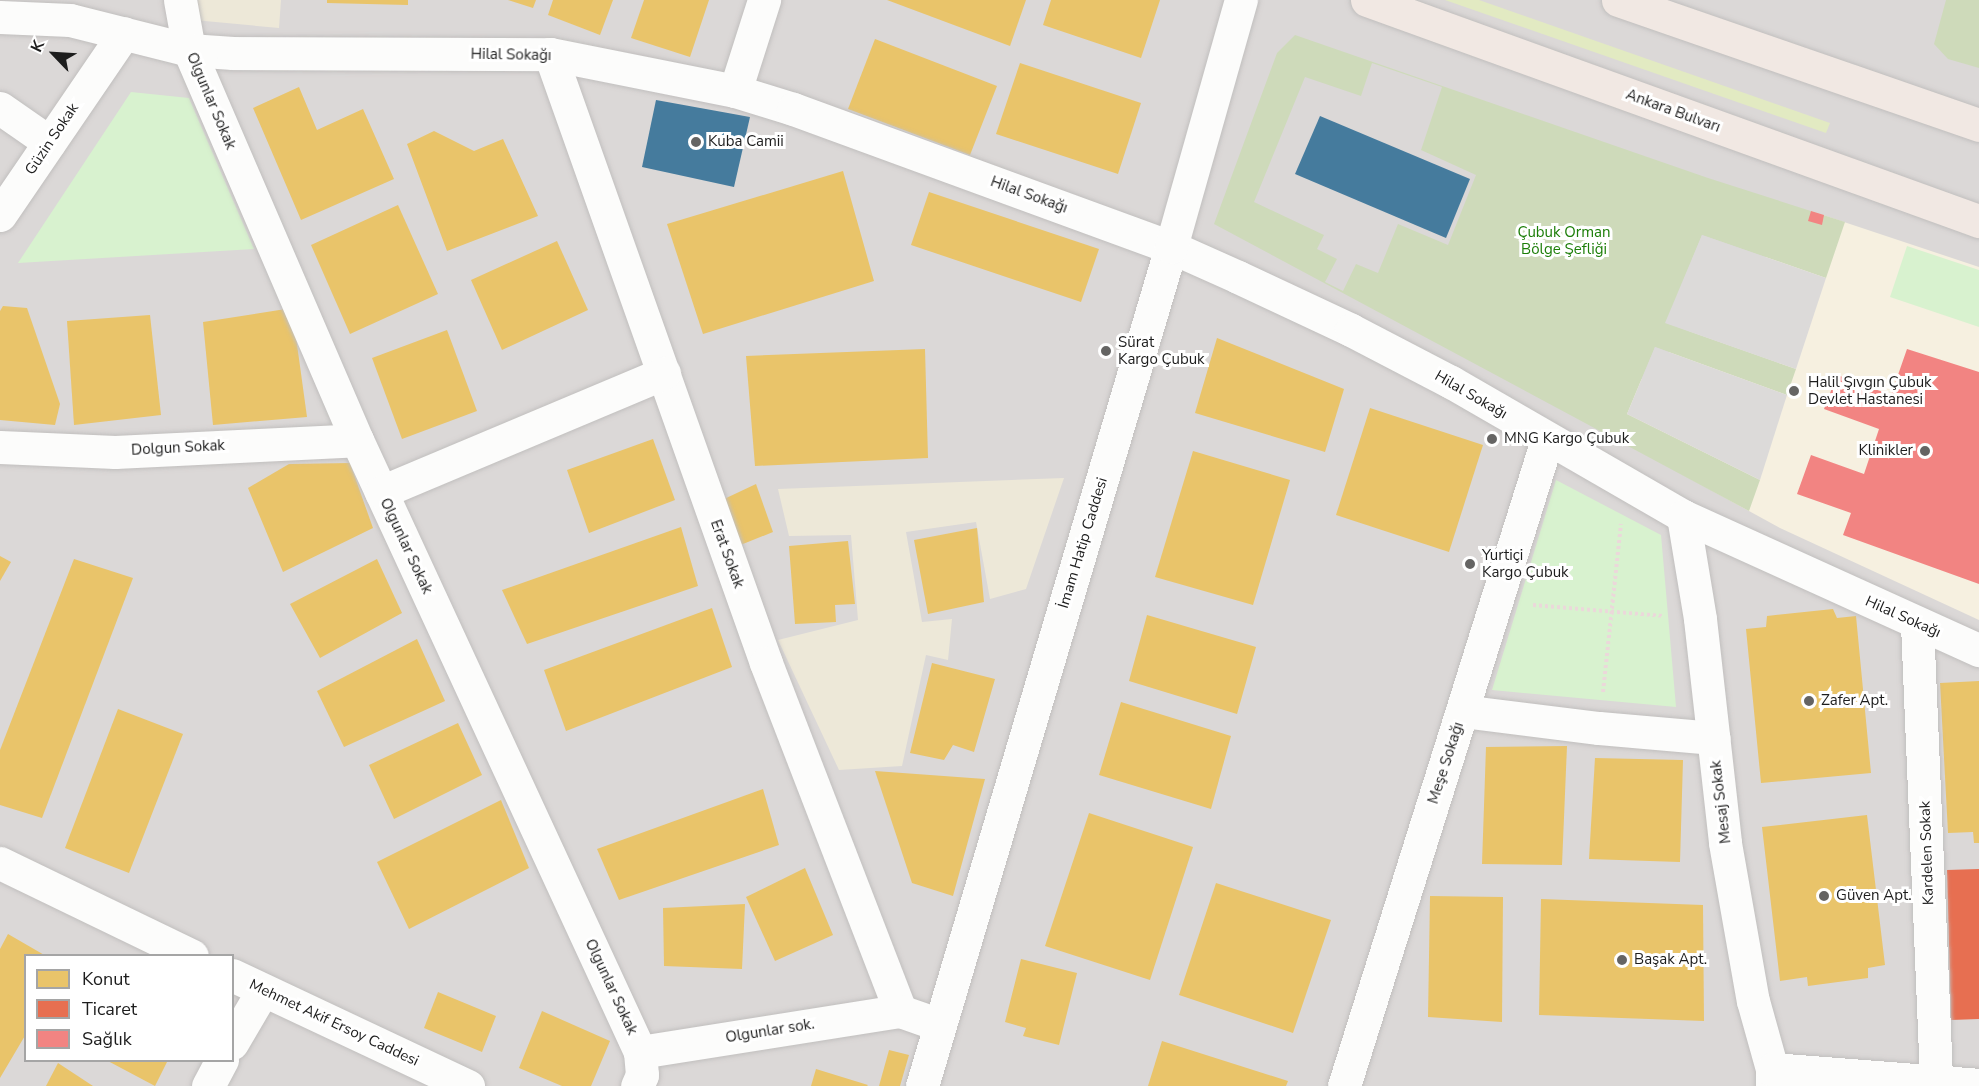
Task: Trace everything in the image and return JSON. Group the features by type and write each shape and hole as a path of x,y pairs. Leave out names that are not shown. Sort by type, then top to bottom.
{"main road":[{"name":"Ankara Bulvarı","path":"1367,0 1979,221"},
{"path":"1618,0 1979,125"}],"street":[{"name":"Olgunlar Sokak","path":"180,0 189,50 357,440 640,1052 642,1075 637,1086"},
{"path":"735,92 764,0"},
{"name":"İmam Hatip Caddesi","path":"922,1086 1171,247 1241,0"},
{"name":"Hilal Sokağı","path":"0,17 70,20 189,50 233,53 550,54 735,92 793,109 1171,247 1351,330 1451,382 1547,440 1683,516 1917,624 1979,650"},
{"name":"Güzin Sokak","path":"0,215 124,33"},
{"name":"Erat Sokak","path":"550,54 766,663 900,1011"},
{"path":"0,108 49,142"},
{"path":"381,492 664,373"},
{"name":"Dolgun Sokak","path":"0,447 115,452 357,440"},
{"name":"Meşe Sokağı","path":"1344,1086 1547,440"},
{"name":"Mesaj Sokak","path":"1683,516 1700,619 1725,843 1753,1001 1772,1077"},
{"name":"Kardelen Sokak","path":"1917,624 1936,1084"},
{"path":"1462,711 1599,728 1714,738"},
{"path":"0,863 188,954"},
{"name":"Mehmet Akif Ersoy Caddesi","path":"234,976 468,1086"},
{"path":"234,1040 263,990"},
{"path":"900,1011 940,1025"},
{"name":"Olgunlar sok.","path":"640,1052 900,1011"},
{"path":"207,1086 221,1062"},
{"path":"1772,1077 1979,1085"}],"path":[{"path":"1599,728 1610,612 1626,484"},
{"path":"1496,603 1700,619"}],"shaded area":[{"path":"0,0 1979,0 1979,1086 0,1086"},
{"path":"191,0 281,0 279,28 194,20"},
{"name":"Halil Şıvgın Çubuk Devlet Hastanesi","path":"1811,211 1979,267 1979,620 1780,528 1594,426"},
{"path":"1702,235 1826,278 1796,369 1665,323"},
{"path":"1655,347 1787,395 1760,480 1627,414"},
{"path":"1064,478 1026,589 990,599 976,522 906,532 922,622 952,619 948,660 926,655 902,766 839,770 778,640 858,620 851,535 789,536 778,489"}],"green space":[{"path":"1445,0 1479,0 1830,123 1826,133"},
{"path":"1946,0 1979,0 1979,68 1948,59 1934,44"},
{"name":"Çubuk Orman Bölge Şefliği","path":"1295,35 1708,178 1845,222 1826,278 1702,235 1666,323 1796,369 1787,395 1655,347 1627,414 1760,480 1749,511 1214,224 1277,53","holes":["1372,63 1442,87 1421,150 1476,175 1448,245 1398,224 1378,273 1356,264 1343,291 1325,282 1337,259 1317,249 1324,235 1254,202 1305,77 1361,96"]},
{"path":"131,92 189,98 254,249 18,263"},
{"path":"1907,246 1979,270 1979,327 1890,297"},
{"path":"1556,480 1661,535 1676,707 1492,690"}],"building: Konut":[{"path":"327,0 408,0 408,5 327,3"},
{"path":"508,0 536,0 533,8"},
{"path":"553,0 613,0 600,35 548,15"},
{"path":"644,0 709,0 690,57 631,38"},
{"path":"887,0 1026,0 1010,46"},
{"path":"1051,0 1160,0 1141,58 1043,25"},
{"path":"875,39 997,86 970,155 848,109"},
{"path":"1020,63 1141,103 1118,174 996,134"},
{"path":"299,87 317,130 363,109 394,179 301,220 253,108"},
{"path":"434,131 474,151 503,139 538,216 447,251 407,144"},
{"path":"843,171 874,281 703,334 667,224"},
{"path":"929,192 1099,249 1081,302 911,245"},
{"path":"398,205 438,294 350,334 311,245"},
{"path":"557,241 588,310 502,350 471,280"},
{"path":"3,306 27,308 60,404 55,425 0,420 0,311"},
{"path":"292,308 307,417 213,425 203,322"},
{"path":"150,315 161,415 74,425 67,321"},
{"path":"447,330 477,411 402,439 372,358"},
{"path":"1217,338 1344,389 1325,452 1195,413"},
{"path":"925,349 928,458 755,466 746,356"},
{"path":"1370,408 1483,445 1449,552 1336,515"},
{"path":"653,439 675,500 589,533 567,470"},
{"path":"1193,451 1290,480 1253,605 1155,577"},
{"path":"350,463 373,528 283,572 248,488 289,464"},
{"path":"756,484 773,532 738,546 722,500"},
{"path":"681,527 698,586 527,644 502,590"},
{"path":"977,528 984,602 928,614 914,540"},
{"path":"848,541 855,604 835,605 836,622 795,624 789,546"},
{"path":"0,556 11,562 0,581"},
{"path":"74,559 133,578 42,818 0,805 0,750"},
{"path":"377,559 402,613 320,658 290,604"},
{"path":"712,608 732,667 566,731 544,670"},
{"name":"Zafer Apt.","path":"1833,609 1837,618 1856,616 1871,773 1761,783 1746,629 1766,627 1767,616"},
{"path":"1147,615 1256,647 1237,714 1129,681"},
{"path":"417,639 445,701 344,747 317,691"},
{"path":"932,663 995,679 974,752 953,745 944,760 910,753"},
{"path":"1979,681 1979,843 1974,843 1973,832 1948,833 1940,683"},
{"path":"1121,702 1231,736 1211,809 1099,775"},
{"path":"118,709 183,734 129,873 65,848"},
{"path":"458,723 482,775 394,819 369,765"},
{"path":"1567,746 1562,865 1482,864 1486,747"},
{"path":"1595,758 1683,760 1680,862 1589,859"},
{"path":"875,771 985,779 953,896 912,883"},
{"path":"763,789 779,845 619,900 597,849"},
{"path":"501,800 529,868 409,929 377,862"},
{"path":"1089,813 1193,847 1150,980 1045,946"},
{"name":"Güven Apt.","path":"1867,815 1885,965 1868,968 1868,978 1808,986 1807,977 1780,981 1762,827"},
{"path":"805,868 833,935 775,961 746,897"},
{"path":"1216,883 1331,920 1293,1033 1179,995"},
{"path":"1430,896 1503,897 1502,1022 1428,1017"},
{"name":"Başak Apt.","path":"1541,899 1703,905 1704,1021 1539,1015"},
{"path":"745,904 742,969 664,966 663,908"},
{"path":"8,934 43,954 24,954 24,1037 0,1078 0,949"},
{"path":"1021,959 1077,973 1059,1045 1023,1036 1026,1028 1005,1022"},
{"path":"438,992 496,1016 482,1052 424,1028"},
{"path":"542,1011 610,1041 591,1086 562,1086 519,1068"},
{"path":"1162,1041 1288,1081 1286,1086 1148,1086"},
{"path":"889,1050 909,1055 900,1086 879,1086"},
{"path":"110,1062 167,1062 155,1086"},
{"path":"58,1063 93,1086 46,1086"},
{"path":"816,1069 868,1085 811,1086"}],"building: Ticaret":[{"path":"1979,869 1979,1019 1951,1020 1947,870"}],"building: Sağlık":[{"path":"1811,211 1824,215 1822,225 1808,221"},
{"name":"Klinikler","path":"1907,349 1979,372 1979,584 1843,535 1851,513 1797,494 1811,455 1864,474 1879,429 1824,409 1837,375 1891,395"}],"building: Kamu":[{"name":"Kuba Camii","path":"656,100 750,117 734,187 642,167"},
{"path":"1320,116 1470,179 1446,238 1295,174"}],"place":[{"name":"Kuba Camii","path":"696,142"},
{"name":"Sürat Kargo Çubuk","path":"1106,351"},
{"name":"Halil Şıvgın Çubuk Devlet Hastanesi","path":"1794,391"},
{"name":"MNG Kargo Çubuk","path":"1492,439"},
{"name":"Klinikler","path":"1925,451"},
{"name":"Yurtiçi Kargo Çubuk","path":"1470,564"},
{"name":"Zafer Apt.","path":"1809,701"},
{"name":"Güven Apt.","path":"1824,896"},
{"name":"Başak Apt.","path":"1622,960"}]}
